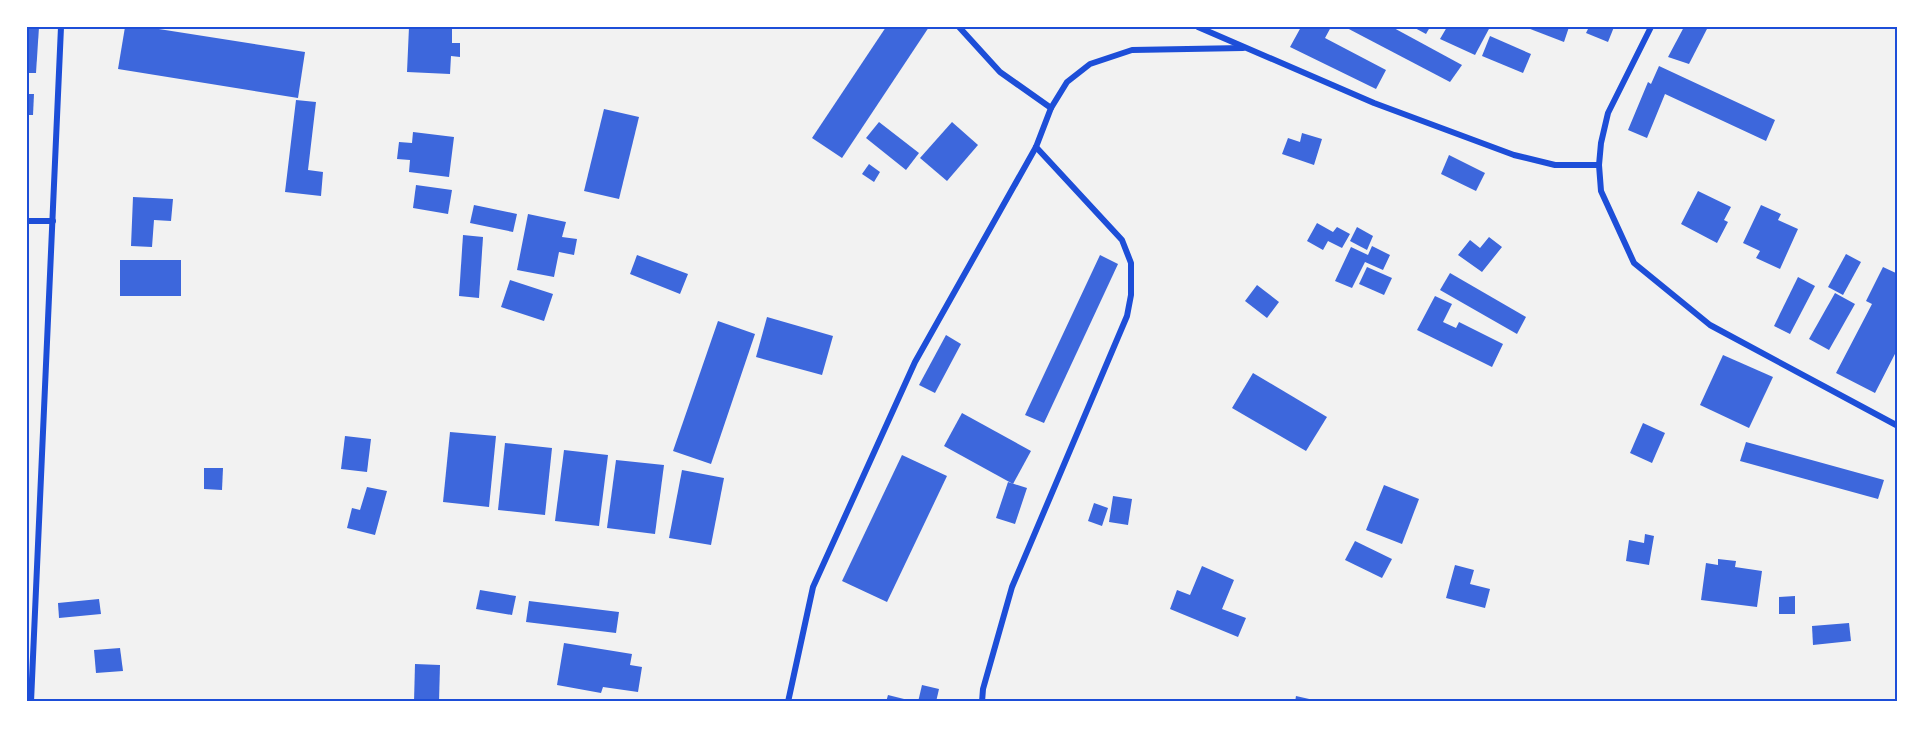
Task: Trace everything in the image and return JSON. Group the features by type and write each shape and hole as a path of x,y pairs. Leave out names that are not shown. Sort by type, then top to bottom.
{"street":[{"path":"31,702 61,27"},
{"path":"959,27 1000,72 1051,108"},
{"path":"1198,27 1374,103 1514,155 1555,165 1599,165"},
{"path":"1651,27 1608,113 1599,165 1601,191 1634,263 1710,325 1898,426"},
{"path":"788,702 813,587 915,362 1036,147 1051,108 1067,82 1090,64 1132,50 1243,48"},
{"path":"982,702 983,689 1012,587 1127,316 1131,295 1131,263 1122,240 1036,147"},
{"path":"27,221 52,221"}],"building":[{"path":"27,27 39,27 36,73 27,73"},
{"path":"125,27 146,27 305,52 298,98 118,69"},
{"path":"409,27 452,27 452,43 460,43 460,57 451,56 450,74 407,72"},
{"path":"886,27 929,27 842,158 812,138"},
{"path":"1301,27 1331,27 1325,38 1386,70 1376,89 1290,47"},
{"path":"1345,27 1392,27 1462,65 1450,82"},
{"path":"1413,27 1430,27 1426,34"},
{"path":"1447,27 1490,27 1475,55 1440,39"},
{"path":"1525,27 1569,27 1564,42"},
{"path":"1589,27 1614,27 1608,42 1586,33"},
{"path":"1684,27 1708,27 1689,64 1668,57"},
{"path":"1490,36 1531,54 1523,73 1482,56"},
{"path":"1659,66 1775,120 1766,141 1665,94 1647,138 1628,130 1648,82 1651,84"},
{"path":"27,94 34,94 33,115 27,115"},
{"path":"296,100 316,102 308,170 323,172 321,196 285,192"},
{"path":"604,109 639,117 619,199 584,191"},
{"path":"879,122 919,153 906,170 866,138"},
{"path":"952,122 978,145 947,181 920,158"},
{"path":"413,132 454,137 449,177 409,172 410,160 397,159 399,142 412,143"},
{"path":"1302,133 1322,139 1314,165 1282,154 1288,138 1300,142"},
{"path":"1449,155 1485,173 1476,191 1441,174"},
{"path":"869,164 880,172 874,182 862,174"},
{"path":"416,185 452,190 448,214 413,208"},
{"path":"1698,191 1731,207 1724,220 1728,222 1717,243 1681,224"},
{"path":"133,197 173,199 171,221 154,220 152,247 131,246"},
{"path":"474,205 517,214 513,232 470,223"},
{"path":"1761,205 1781,214 1778,220 1798,229 1780,269 1756,258 1760,251 1743,243"},
{"path":"528,214 566,222 562,237 577,239 574,255 559,252 554,277 517,270"},
{"path":"1317,223 1333,232 1337,227 1350,234 1342,248 1328,241 1323,250 1307,241"},
{"path":"1357,227 1373,236 1367,250 1350,241"},
{"path":"463,235 483,237 479,298 459,296"},
{"path":"1489,237 1502,247 1482,272 1458,255 1470,240 1480,248"},
{"path":"1372,246 1390,255 1383,270 1365,262 1352,288 1335,281 1351,247 1368,255"},
{"path":"1846,254 1861,262 1843,295 1828,287"},
{"path":"637,255 688,274 680,294 630,274"},
{"path":"1100,255 1118,264 1044,423 1025,415"},
{"path":"120,260 181,260 181,296 120,296"},
{"path":"1367,267 1392,278 1384,295 1359,284"},
{"path":"1883,267 1898,274 1898,348 1875,393 1836,373 1872,304 1866,301"},
{"path":"1450,273 1526,317 1517,334 1440,290"},
{"path":"1798,277 1815,286 1790,334 1774,326"},
{"path":"510,280 553,294 544,321 501,307"},
{"path":"1257,285 1279,302 1267,318 1245,301"},
{"path":"1835,293 1855,304 1829,350 1809,339"},
{"path":"1435,296 1452,304 1443,322 1456,328 1459,322 1503,344 1492,367 1417,330"},
{"path":"767,317 833,336 822,375 756,357"},
{"path":"718,321 755,334 711,464 673,451"},
{"path":"946,335 961,344 935,393 919,385"},
{"path":"1723,355 1773,377 1749,428 1700,405"},
{"path":"1253,373 1327,417 1306,451 1232,408"},
{"path":"962,413 1031,451 1013,484 944,446"},
{"path":"1643,423 1665,433 1652,463 1630,453"},
{"path":"450,432 496,436 489,507 443,502"},
{"path":"345,436 371,439 367,472 341,469"},
{"path":"1746,442 1884,480 1878,499 1740,461"},
{"path":"505,443 552,448 545,515 498,510"},
{"path":"564,450 608,455 599,526 555,521"},
{"path":"902,455 947,476 887,602 842,581"},
{"path":"616,460 664,465 655,534 607,528"},
{"path":"204,468 223,468 222,490 204,489"},
{"path":"682,470 724,478 711,545 669,538"},
{"path":"1008,482 1027,488 1015,524 996,518"},
{"path":"1384,485 1419,499 1402,544 1366,530"},
{"path":"367,487 387,491 375,535 347,528 352,508 360,510"},
{"path":"1113,496 1132,499 1128,525 1109,522"},
{"path":"1094,503 1108,508 1102,526 1088,521"},
{"path":"1645,534 1654,536 1649,565 1626,561 1629,540 1644,543"},
{"path":"1355,541 1392,559 1382,578 1345,560"},
{"path":"1718,559 1736,561 1735,567 1762,571 1757,607 1701,600 1706,563 1718,565"},
{"path":"1455,565 1474,570 1470,584 1490,589 1485,608 1446,598"},
{"path":"1202,566 1234,580 1222,609 1246,618 1238,637 1170,609 1177,590 1190,595"},
{"path":"480,590 516,596 512,615 476,609"},
{"path":"1795,596 1795,614 1779,614 1779,597"},
{"path":"99,599 101,614 59,618 58,603"},
{"path":"529,601 619,612 616,633 526,622"},
{"path":"1849,623 1851,641 1813,645 1812,626"},
{"path":"564,643 632,654 630,665 642,667 638,692 603,687 601,693 557,685"},
{"path":"120,648 123,671 96,673 94,650"},
{"path":"415,664 440,665 439,702 414,702"},
{"path":"922,685 939,689 936,702 918,702"},
{"path":"888,695 912,701 912,702 886,702"},
{"path":"1296,696 1318,701 1318,702 1295,702"}]}
